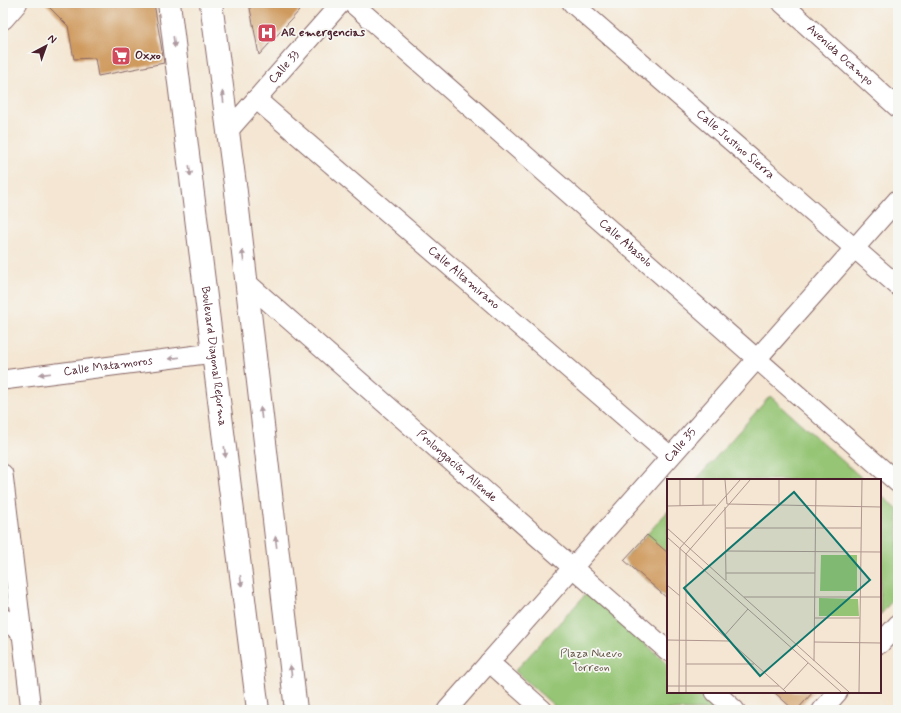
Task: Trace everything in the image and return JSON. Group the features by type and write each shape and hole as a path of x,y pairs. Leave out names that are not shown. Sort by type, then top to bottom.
{"main road":[{"path":"3,18 16,3"},
{"name":"Boulevard Diagonal Reforma","path":"169,3 213,353 260,704"},
{"path":"211,3 228,131 296,710"}],"street":[{"name":"Calle 33","path":"228,131 341,3"},
{"name":"Calle Abasolo","path":"352,3 898,483"},
{"name":"Calle Justino Sierra","path":"572,3 898,286"},
{"name":"Avenida Ocampo","path":"782,3 898,108"},
{"name":"Calle Altamirano","path":"256,99 670,456"},
{"name":"Calle 35","path":"447,710 898,199"},
{"name":"Prolongación Allende","path":"246,282 667,650"},
{"name":"Calle Matamoros","path":"3,380 213,353"},
{"path":"3,474 31,710"},
{"path":"3,618 22,634"},
{"path":"881,643 898,624"},
{"path":"489,662 543,710"},
{"path":"716,693 735,710"},
{"path":"822,710 837,693"}],"green space":[{"path":"770,396 863,479 697,479"},
{"path":"881,495 898,510 898,594 881,614"},
{"path":"667,512 667,598 624,560"},
{"name":"Plaza Nuevo Torreon","path":"588,592 667,663 667,693 700,693 719,710 559,710 515,671"}],"building":[{"path":"45,3 154,3 164,63 98,76 95,58 74,59 68,26"},
{"name":"AR emergencias","path":"249,3 290,3 299,11 259,55"},
{"path":"647,535 667,552 667,598 624,560"},
{"path":"775,693 812,693 797,710 794,710"}],"place":[{"name":"AR emergencias","path":"267,33"},
{"name":"Oxxo","path":"121,56"}]}
